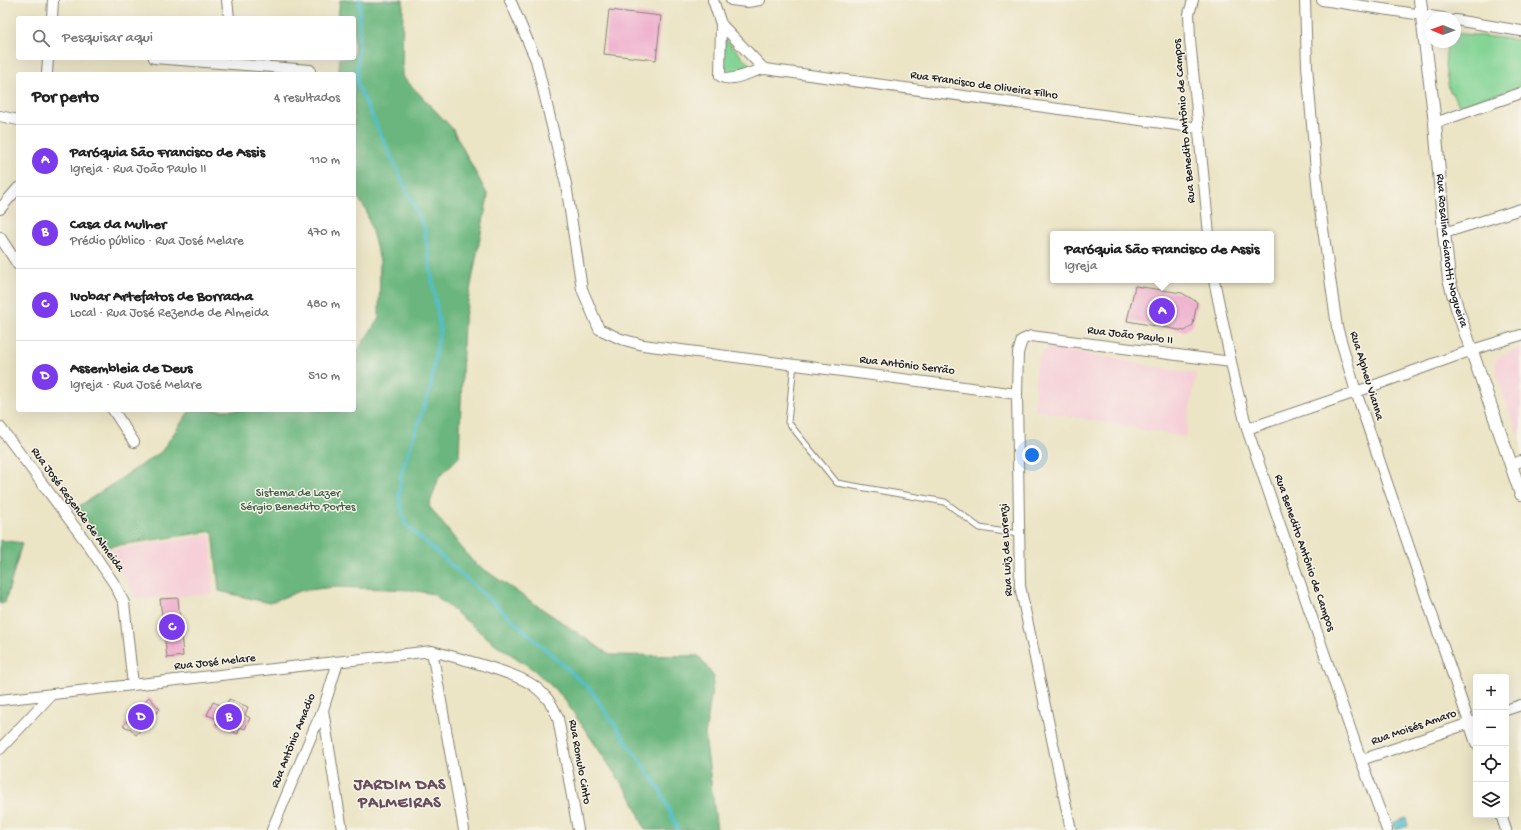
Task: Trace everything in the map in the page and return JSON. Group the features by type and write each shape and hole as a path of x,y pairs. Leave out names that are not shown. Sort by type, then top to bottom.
{"street":[{"path":"52,16 53,0"},
{"path":"227,0 229,16"},
{"name":"Rua Antônio Serrão","path":"510,0 536,60 566,184 582,289 598,329 622,339 643,345 1018,394"},
{"name":"Rua Francisco de Oliveira Filho","path":"712,0 721,23 765,69"},
{"path":"731,0 747,2 760,0"},
{"name":"Rua Alpheu Vianna","path":"1304,0 1307,66 1319,201 1338,327 1356,392 1473,722"},
{"path":"1322,0 1425,16"},
{"name":"Rua Rosalina Gianotti Nogueira","path":"1420,0 1435,123 1449,279 1472,350 1516,463 1521,494"},
{"name":"Rua Benedito Antônio de Campos","path":"1192,3 1189,14 1190,40 1209,231"},
{"path":"1461,21 1521,31"},
{"name":"Rua Francisco de Oliveira Filho","path":"721,23 720,76 725,79 765,69 1199,128"},
{"path":"47,72 48,60"},
{"path":"175,60 237,66 310,70"},
{"path":"1435,123 1521,93"},
{"path":"0,116 16,120"},
{"path":"0,209 16,190"},
{"path":"1444,233 1521,209"},
{"path":"0,237 16,262"},
{"name":"Rua Benedito Antônio de Campos","path":"1215,283 1247,429 1360,760 1386,830"},
{"path":"1247,429 1472,350 1521,335"},
{"name":"Rua João Paulo II","path":"1025,338 1031,336 1231,362"},
{"name":"Rua Luiz de Lorenzi","path":"1025,338 1022,340 1018,353 1018,534 1020,586 1070,830"},
{"path":"114,412 134,442"},
{"name":"Rua José Rezende de Almeida","path":"0,427 86,542 115,585 124,603 133,685"},
{"path":"432,651 464,830"},
{"name":"Rua José Melare","path":"0,700 432,651 448,654 524,679 543,693 550,701"},
{"name":"Rua Antônio Amadio","path":"272,830 323,710 338,662"},
{"path":"0,749 52,694"},
{"name":"Rua Romulo Cinto","path":"550,701 558,718 578,830"},
{"path":"1509,709 1521,705"},
{"path":"323,710 342,830"},
{"name":"Rua Moisés Amaro","path":"1360,760 1473,722"},
{"path":"1502,818 1506,830"}],"lane":[{"path":"794,364 788,422 837,482 945,502 980,528 1018,534"}],"shaded area":[{"path":"1049,347 1196,374 1185,437 1034,410 1036,369 1039,356"},
{"path":"1521,348 1521,432 1517,433 1496,373 1495,361 1502,355"},
{"path":"211,535 213,594 136,598 110,550"}],"green space":[{"name":"Sistema de Lazer Sérgio Benedito Portes","path":"340,0 403,0 402,76 452,128 488,196 464,322 459,457 439,477 429,506 473,562 610,655 699,656 714,677 705,736 717,830 645,830 633,800 562,696 534,670 494,643 433,594 412,590 334,587 300,591 269,603 219,591 213,531 106,547 78,507 161,452 189,412 356,412 356,353 379,318 380,261 366,210 356,195 356,72 339,72 339,60 356,60 356,16 338,16"},
{"path":"1461,34 1521,40 1521,87 1459,105 1449,89 1445,66 1446,48 1461,48"},
{"path":"724,38 752,67 723,75"},
{"path":"0,540 22,543 5,603 0,604"}],"water":[{"path":"1406,818 1408,826 1395,830 1392,823"}],"building":[{"path":"609,10 661,16 656,60 604,54"},
{"path":"1135,286 1182,293 1197,302 1193,325 1185,331 1127,321"},
{"path":"178,598 183,656 167,658 160,599"},
{"path":"149,697 160,709 136,735 131,729 123,726"},
{"path":"229,699 248,707 245,715 250,718 245,729 240,727 238,734 216,724 218,719 207,715 213,702 225,707"}],"waterway":[{"path":"360,0 357,84 424,227 440,329 431,386 401,474 399,497 405,524 590,689 660,790 678,830"}],"place":[{"name":"Paróquia São Francisco de Assis","path":"1162,311"},
{"name":"Ivobar Artefatos de Borracha","path":"172,627"},
{"name":"Assembleia de Deus","path":"141,717"},
{"name":"Casa da Mulher","path":"229,717"}],"district":[{"name":"JARDIM DAS PALMEIRAS","path":"400,795"}]}
